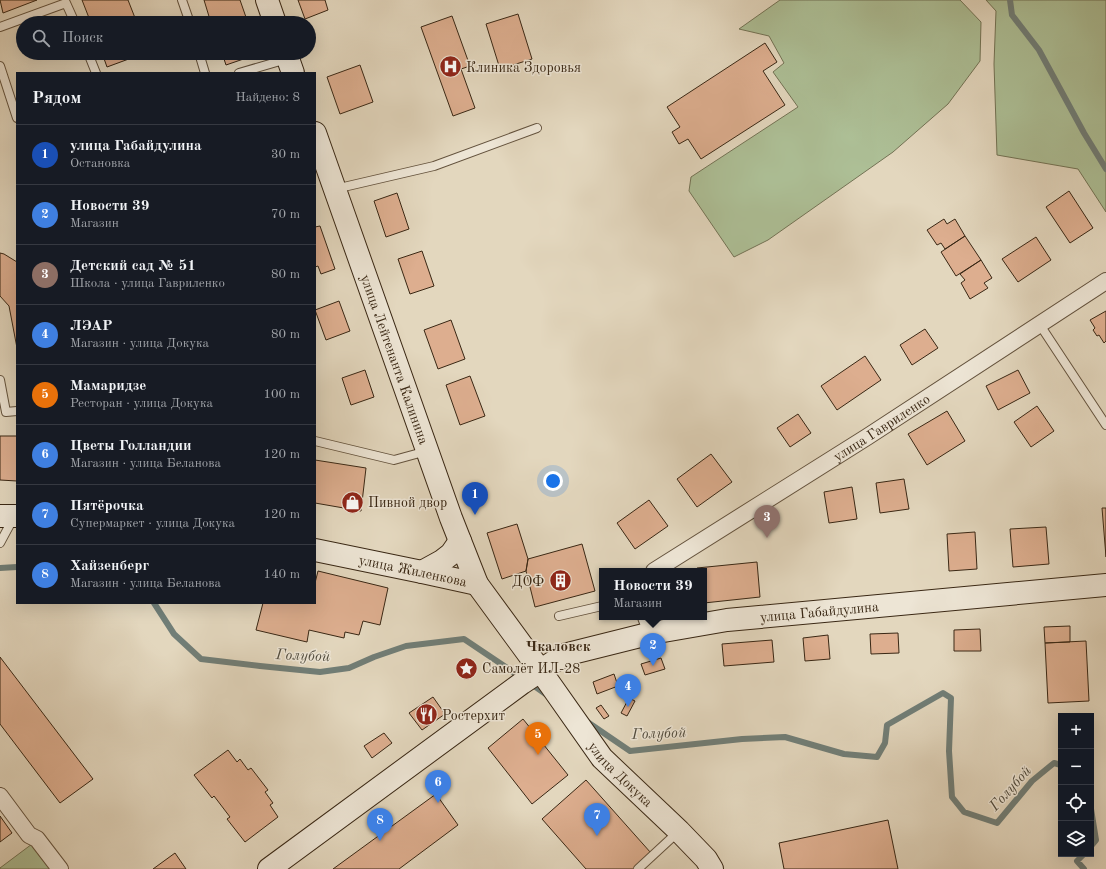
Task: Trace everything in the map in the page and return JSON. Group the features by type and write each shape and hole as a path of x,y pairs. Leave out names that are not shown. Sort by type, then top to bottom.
{"main road":[{"path":"267,0 273,16"},
{"name":"улица Лейтенанта Калинина","path":"316,136 427,451 477,584"},
{"path":"422,572 442,561 451,554 460,541"},
{"name":"улица Жиленкова","path":"316,550 477,584 540,670"},
{"name":"улица Габайдулина","path":"269,869 540,670 564,655 649,625 727,620 1106,585"},
{"name":"улица Докука","path":"540,670 602,758 679,831 706,859 712,869"}],"street":[{"name":"улица Гавриленко","path":"659,568 867,437 1106,281"},
{"path":"0,796 29,836 37,839 60,869"}],"lane":[{"path":"182,0 188,16"},
{"path":"30,16 66,3 72,16"},
{"path":"0,27 16,21"},
{"path":"91,60 96,72"},
{"path":"201,60 205,72"},
{"path":"244,72 289,62"},
{"path":"0,66 16,115"},
{"path":"335,189 434,166 537,128"},
{"path":"1040,325 1106,425"},
{"path":"0,380 3,412 16,411"},
{"path":"316,441 394,460 427,451"},
{"path":"0,543 10,516"},
{"path":"559,616 599,607"},
{"path":"638,869 679,831"}],"green space":[{"path":"780,0 960,0 981,22 980,61 948,104 893,152 768,240 734,257 689,191 691,177 798,107 773,72 784,63 769,36 739,29"},
{"path":"986,0 1106,0 1106,212 1078,169 997,155 994,64 996,11"},
{"path":"32,844 51,869 0,869 0,868"}],"building":[{"path":"0,0 37,0 3,13"},
{"path":"82,0 128,0 134,16 88,16"},
{"path":"204,0 240,0 246,16 209,16"},
{"path":"298,0 325,0 328,10 313,16 304,16"},
{"path":"518,14 532,59 500,69 486,24"},
{"name":"Клиника Здоровья","path":"452,16 470,66 461,69 475,108 453,116 421,27"},
{"path":"765,43 777,62 763,71 785,105 701,159 688,139 679,144 672,132 680,127 667,107"},
{"path":"104,60 126,60 107,67"},
{"path":"224,60 241,60 226,65"},
{"path":"360,65 373,102 340,114 327,77"},
{"path":"1069,191 1093,228 1070,243 1046,207"},
{"path":"397,193 409,229 386,237 374,201"},
{"path":"944,219 947,224 955,219 965,236 945,249 941,243 937,245 927,230"},
{"path":"320,226 335,269 321,274 318,266 316,267 316,227"},
{"path":"965,236 981,260 956,276 941,252"},
{"path":"1036,237 1051,260 1018,282 1002,259"},
{"path":"422,251 434,286 410,294 398,259"},
{"path":"0,253 16,261 16,343 9,306 0,296"},
{"path":"981,260 992,278 984,283 988,288 970,299 961,283 965,280 960,274"},
{"path":"339,301 350,331 326,340 316,310"},
{"path":"1106,311 1106,341 1104,343 1099,335 1097,336 1093,330 1095,328 1090,320"},
{"path":"451,320 465,359 438,369 424,330"},
{"path":"925,329 938,348 912,365 900,345"},
{"path":"865,356 881,380 837,410 821,386"},
{"path":"365,370 374,397 351,405 342,378"},
{"path":"1018,370 1030,393 998,410 986,386"},
{"path":"470,376 485,416 460,425 446,385"},
{"path":"1037,406 1054,431 1031,447 1014,422"},
{"path":"947,411 965,441 927,465 908,434"},
{"path":"798,414 811,433 790,447 777,428"},
{"path":"0,436 16,436 16,481 0,480"},
{"path":"711,454 732,482 697,507 677,479"},
{"path":"316,460 366,468 361,511 316,503"},
{"path":"904,479 909,509 880,513 876,483"},
{"path":"852,487 857,519 829,523 824,492"},
{"path":"649,500 668,526 635,549 617,523"},
{"path":"1102,508 1106,508 1106,557"},
{"path":"517,524 528,559 526,571 502,579 487,533"},
{"path":"1046,527 1049,564 1013,567 1010,529"},
{"path":"975,532 977,569 949,571 947,534"},
{"name":"ДОФ","path":"582,544 595,591 535,607 526,571 528,559"},
{"path":"757,562 760,597 707,603 707,568 697,568"},
{"path":"318,571 388,588 380,625 363,621 359,635 345,632 344,638 309,630 307,642 256,630 263,604 316,604 316,579"},
{"path":"1070,626 1070,642 1045,643 1044,627"},
{"path":"980,629 981,651 954,651 954,630"},
{"path":"898,633 899,653 871,654 870,634"},
{"path":"828,635 830,659 805,661 803,638"},
{"path":"772,640 774,662 724,666 722,644"},
{"path":"1086,641 1089,701 1048,703 1045,643"},
{"path":"0,657 93,779 60,803 0,724"},
{"path":"661,658 665,669 645,675 641,664"},
{"path":"614,674 618,686 597,694 593,682"},
{"path":"433,697 445,714 422,730 409,713"},
{"path":"629,698 635,701 627,716 621,713"},
{"path":"601,705 609,716 604,719 596,708"},
{"path":"523,719 568,775 532,804 488,748"},
{"path":"384,733 392,743 372,758 364,746"},
{"path":"228,750 237,762 240,759 248,770 251,768 268,790 265,792 273,803 270,805 278,817 245,842 227,819 230,817 214,796 212,798 194,775"},
{"path":"586,780 651,853 634,869 586,869 542,819"},
{"path":"436,794 458,825 399,869 333,869"},
{"path":"0,816 12,833 0,842"},
{"path":"888,820 898,869 784,869 779,843"},
{"path":"175,853 186,869 153,869"}],"waterway":[{"path":"1010,0 1012,15 1039,50 1084,133 1106,169"},
{"name":"Голубой","path":"0,568 16,567"},
{"name":"Голубой","path":"155,604 174,634 201,659 320,672 349,668 374,657 406,646 464,639 522,678"},
{"name":"Голубой","path":"530,683 547,695"},
{"name":"Голубой","path":"586,721 630,751 742,739 785,737 844,754 877,757 885,743 887,725 943,693 951,698 949,751 952,797 964,812 997,823 1032,781 1054,763 1058,764"},
{"name":"Голубой","path":"1094,828 1096,840 1094,842"},
{"name":"Голубой","path":"1081,857 1077,861 1084,869"}],"place":[{"name":"Клиника Здоровья","path":"450,67"},
{"name":"Пивной двор","path":"353,502"},
{"name":"улица Габайдулина","path":"475,515"},
{"name":"Детский сад № 51","path":"767,538"},
{"name":"ДОФ","path":"560,581"},
{"name":"Новости 39","path":"653,666"},
{"name":"Самолёт ИЛ-28","path":"466,668"},
{"name":"ЛЭАР","path":"628,707"},
{"name":"Ростерхит","path":"426,715"},
{"name":"Мамаридзе","path":"538,755"},
{"name":"Цветы Голландии","path":"438,803"},
{"name":"Пятёрочка","path":"597,836"},
{"name":"Хайзенберг","path":"380,841"}],"district":[{"name":"Чкаловск","path":"558,646"}]}
